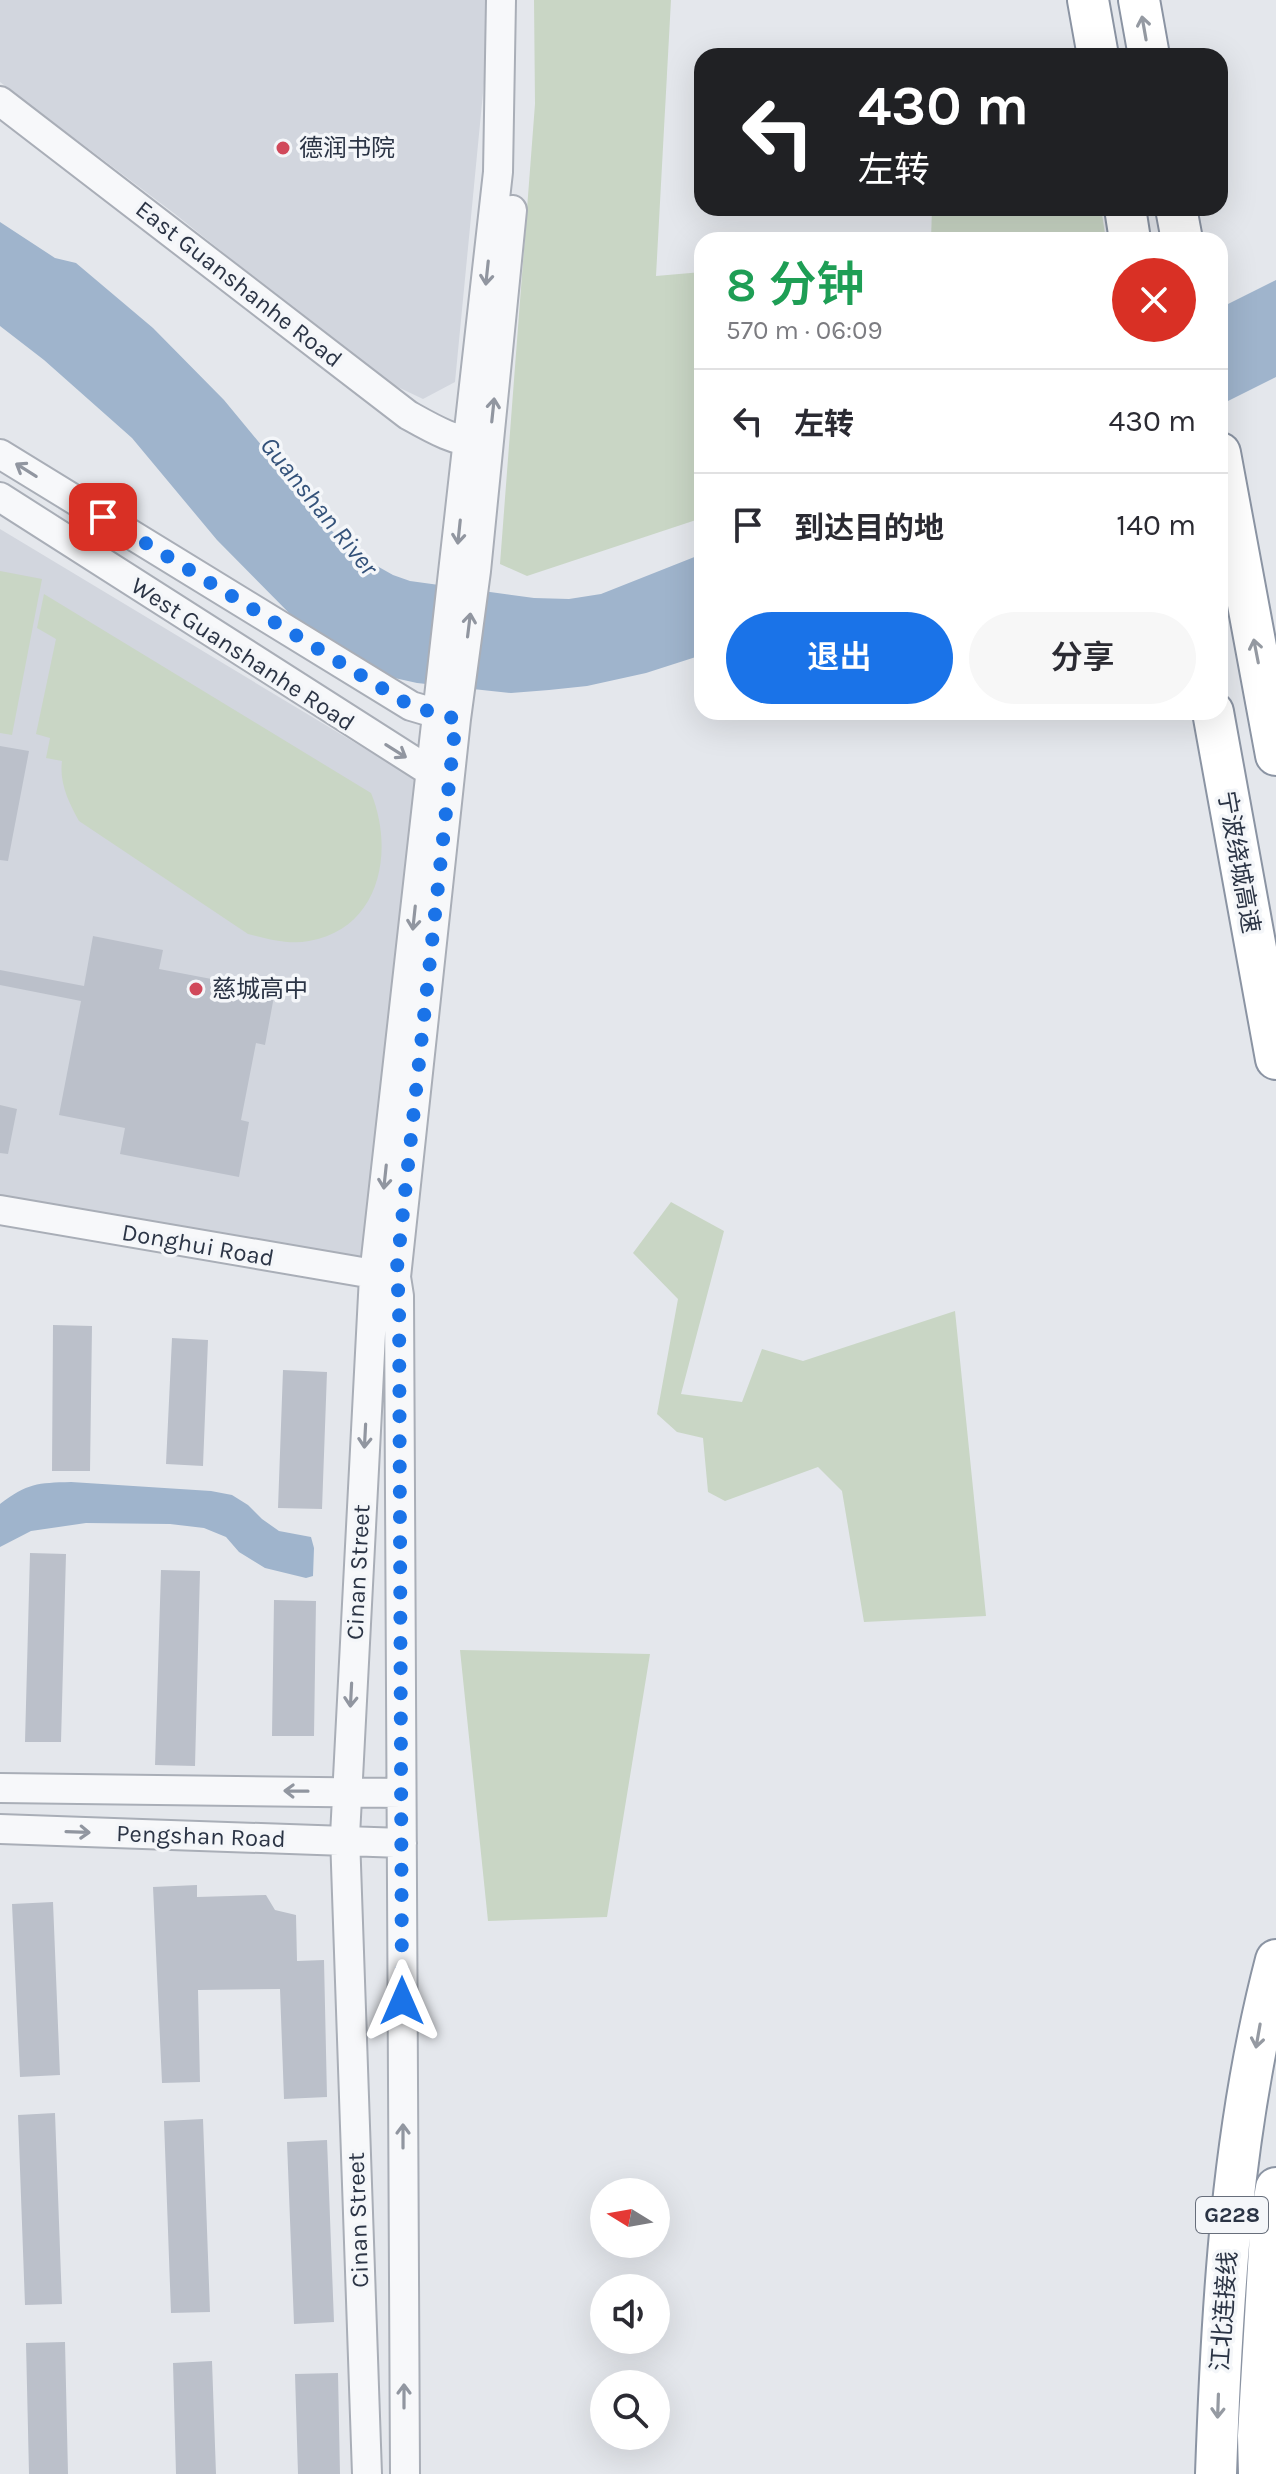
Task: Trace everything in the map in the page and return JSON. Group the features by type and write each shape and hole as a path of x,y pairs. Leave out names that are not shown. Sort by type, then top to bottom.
{"highway":[{"path":"1088,0 1097,48"},
{"path":"1139,0 1148,48"},
{"path":"1228,499 1276,755"},
{"name":"宁波绕城高速","path":"1214,720 1276,1059"},
{"name":"江北连接线","path":"1216,2474 1220,2344 1235,2173 1262,2012 1276,1960"},
{"name":"江北连接线","path":"1259,2474 1258,2436 1270,2231 1276,2188"}],"street":[{"path":"479,443 498,172 501,0"},
{"path":"479,443 509,260 518,127 519,0"},
{"name":"East Guanshanhe Road","path":"0,101 408,415 444,435 479,443"},
{"name":"Cinan Street","path":"367,2474 345,1841 346,1791 385,1277 479,443"},
{"name":"West Guanshanhe Road","path":"0,454 411,706 446,716"},
{"name":"West Guanshanhe Road","path":"0,497 440,774"},
{"name":"Donghui Road","path":"0,1210 385,1277"},
{"name":"Cinan Street","path":"385,1277 399,1296 405,2474"},
{"name":"Pengshan Road","path":"0,1788 401,1793"},
{"name":"Pengshan Road","path":"0,1829 402,1843"}],"shaded area":[{"name":"德润书院","path":"0,0 492,0 455,382 423,399 381,379 175,214 0,82"},
{"name":"慈城高中","path":"0,529 417,780 361,1263 0,1199"}],"green space":[{"path":"534,0 671,0 656,276 694,273 694,521 527,576 500,564 535,104"},
{"path":"932,216 1102,216 1105,232 931,232"},
{"path":"0,571 42,579 12,735 0,733"},
{"path":"44,594 371,793 378,816 381,862 376,884 366,904 352,921 333,934 301,942 278,941 248,934 79,821 63,785 62,761 46,758 50,738 36,734 56,639 37,628"},
{"path":"671,1202 724,1231 681,1394 742,1402 762,1349 803,1361 955,1311 986,1616 864,1622 842,1491 818,1467 725,1501 708,1492 703,1438 677,1432 657,1414 678,1299 633,1253"},
{"path":"460,1650 650,1654 607,1917 488,1921"}],"water":[{"path":"0,222 55,258 76,263 153,328 224,400 333,532 361,557 410,581 534,598 569,599 601,594 694,557 694,658 646,673 587,686 511,693 417,683 390,677 299,623 217,540 132,438 44,360 0,326"},
{"path":"1276,280 1276,377 1228,401 1228,304"},
{"path":"71,1482 232,1495 279,1531 311,1537 314,1548 313,1576 306,1578 265,1568 239,1552 226,1537 204,1528 170,1524 86,1523 31,1531 0,1547 0,1504 33,1486"}],"building":[{"path":"0,746 29,751 8,861 0,860"},
{"path":"93,936 163,950 159,969 275,991 265,1045 256,1043 241,1120 249,1122 239,1177 120,1154 125,1128 59,1115 81,1001 0,985 0,970 84,986"},
{"path":"0,1105 17,1109 8,1154 0,1153"},
{"path":"53,1325 92,1326 90,1471 52,1471"},
{"path":"172,1338 208,1340 203,1466 166,1464"},
{"path":"283,1370 327,1372 322,1509 278,1508"},
{"path":"30,1553 66,1554 61,1742 25,1742"},
{"path":"161,1570 200,1571 195,1766 155,1765"},
{"path":"274,1600 316,1601 314,1736 272,1736"},
{"path":"197,1885 197,1897 266,1895 275,1910 296,1915 297,1961 324,1960 327,2097 284,2099 280,1989 198,1990 200,2082 162,2083 153,1887"},
{"path":"53,1902 60,2075 20,2077 12,1904"},
{"path":"55,2113 62,2304 25,2305 18,2115"},
{"path":"203,2119 210,2312 171,2313 164,2121"},
{"path":"327,2140 334,2322 294,2324 287,2142"},
{"path":"65,2342 68,2474 29,2474 26,2343"},
{"path":"212,2361 216,2474 176,2474 173,2363"},
{"path":"338,2373 340,2474 298,2474 295,2374"}],"place":[{"name":"德润书院","path":"283,148"},
{"name":"慈城高中","path":"196,989"}],"route":[{"path":"103,517 411,706 456,719 396,1277 399,1296 402,2001"}],"water label":[{"name":"Guanshan River","path":"319,506"}]}
